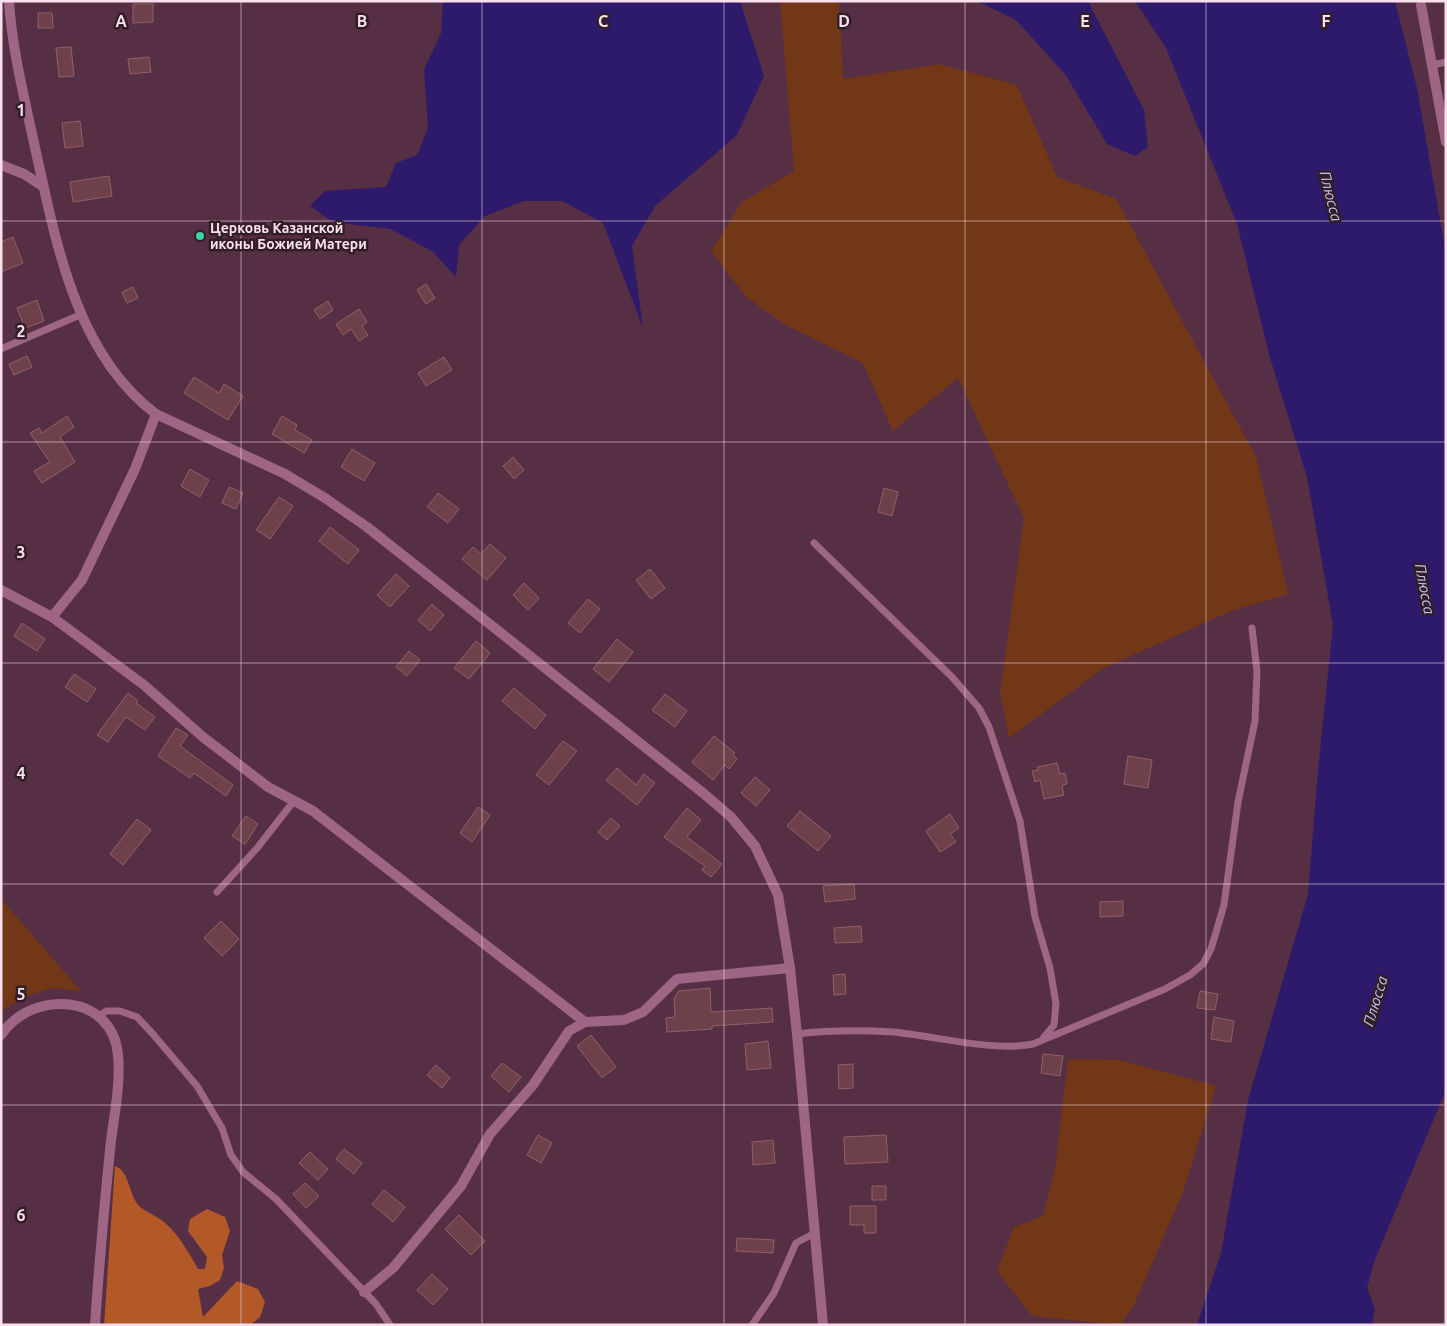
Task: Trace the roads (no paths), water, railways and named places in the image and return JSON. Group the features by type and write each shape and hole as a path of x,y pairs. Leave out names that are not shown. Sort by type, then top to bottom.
{"street":[{"path":"9,1 12,39 44,187 66,273 82,314 104,359 125,386 156,414 285,474 353,517 731,817 754,846 775,887 790,968 798,1034 823,1325"},
{"path":"1422,5 1446,142"},
{"path":"1,165 24,174 44,187"},
{"path":"52,617 82,580 135,468 156,414"},
{"path":"1,590 52,617 144,685 203,737 268,788 313,811 585,1022"},
{"path":"364,1292 392,1268 461,1186 490,1134 533,1085 569,1031 585,1022 624,1020 643,1012 657,1001 668,986 678,979 790,968"},
{"path":"1,1035 10,1022 33,1007 52,1004 76,1006 99,1016 112,1032 118,1054 95,1325"}],"lane":[{"path":"1433,65 1446,62"},
{"path":"1,349 82,314"},
{"path":"814,543 952,677 979,708 989,727 1020,821 1035,917 1050,968 1056,1004 1054,1024 1044,1038"},
{"path":"798,1034 831,1030 892,1032 970,1043 1023,1046 1033,1044 1190,976 1203,964 1212,949 1224,905 1238,802 1255,721 1258,671 1252,628"},
{"path":"217,892 258,847 293,802"},
{"path":"99,1016 106,1011 120,1011 137,1017 197,1086 222,1128 231,1155 243,1172 276,1199 376,1304 390,1325"},
{"path":"752,1325 774,1292 796,1242 815,1233"}],"water":[{"path":"443,1 740,1 764,76 737,135 655,206 632,246 643,328 603,223 562,201 524,201 485,216 459,245 456,277 432,251 390,229 333,222 310,206 325,191 386,187 396,163 417,155 428,128 424,70 441,33"},
{"path":"977,1 1088,1 1144,110 1148,147 1135,156 1107,144 1065,74 1016,20"},
{"name":"Плюсса","path":"1135,1 1395,1 1417,88 1446,254 1446,1090 1374,1262 1367,1288 1375,1309 1372,1325 1197,1325 1221,1253 1248,1100 1308,894 1318,770 1333,625 1307,477 1270,358 1237,224 1166,48"}],"place":[{"name":"Церковь Казанской иконы Божией Матери","path":"200,236"}]}
